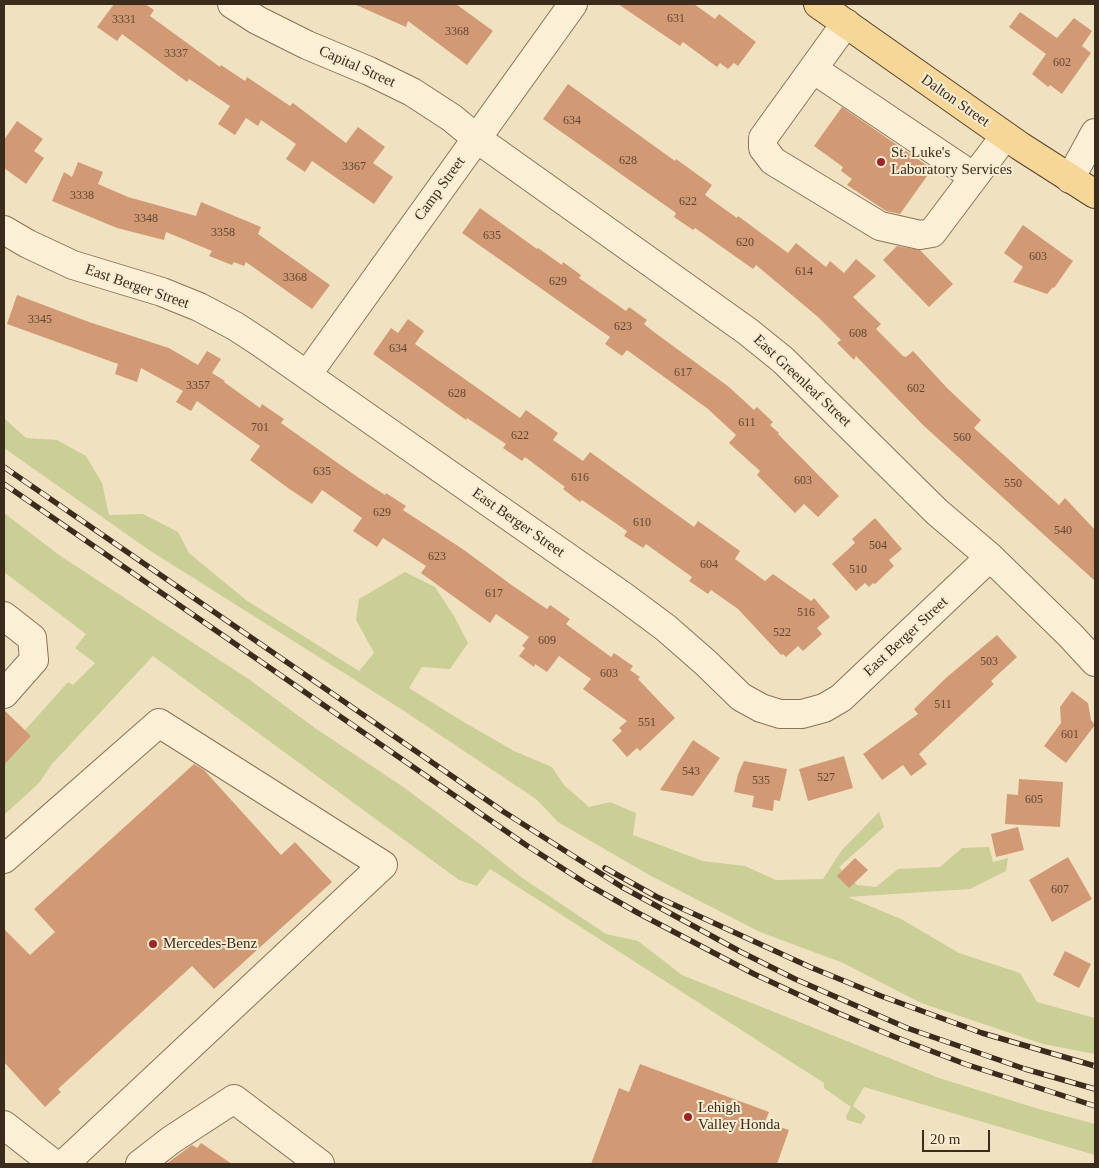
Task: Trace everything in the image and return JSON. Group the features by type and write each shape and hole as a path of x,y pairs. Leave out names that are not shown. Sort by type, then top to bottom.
{"main road":[{"name":"Dalton Street","path":"818,4 1005,136 1095,194"}],"street":[{"name":"Capital Street","path":"232,4 257,20 307,45 370,70 412,92 452,118 476,138"},
{"name":"Camp Street","path":"307,375 573,4"},
{"path":"846,23 763,138 763,148 772,161 880,226 920,235 932,233 1005,136"},
{"path":"813,69 974,177"},
{"path":"1070,179 1095,133"},
{"name":"East Greenleaf Street","path":"476,138 747,331 782,360 938,512 990,557 1095,662"},
{"name":"East Berger Street","path":"4,230 28,244 73,265 162,292 234,326 307,375 666,628 741,697 761,708 780,714 802,714 824,708 841,698 990,557"},
{"path":"4,616 32,638 34,660 4,694"},
{"path":"4,859 159,723 383,865 64,1164"},
{"path":"140,1164 171,1140 234,1099 320,1164"},
{"path":"4,1125 54,1164"}],"green space":[{"path":"4,418 26,438 57,440 86,456 102,483 109,515 143,514 178,532 189,553 246,600 359,671 374,653 356,620 359,599 405,572 435,587 454,616 468,643 450,669 422,667 409,688 514,751 552,767 564,785 589,807 610,802 636,813 633,835 703,861 745,866 776,880 823,879 842,850 879,812 884,827 839,867 857,885 876,887 898,869 940,867 962,848 989,847 993,862 1008,858 1006,871 970,889 848,897 901,919 959,953 1020,973 1037,1002 1095,1018 1095,1054 1043,1044 921,1003 843,963 760,932 651,876 558,822 536,799 398,707 149,550 4,448"},
{"path":"4,513 59,555 250,680 315,728 406,789 521,877 606,934 638,941 682,975 939,1078 1095,1124 1095,1155 864,1087 853,1106 866,1116 861,1124 847,1120 846,1116 851,1107 824,1088 824,1083 490,869 477,886 459,880 153,656 52,764 39,783 4,815 4,765 31,736 25,730 68,682 73,685 95,663 75,648 86,634 4,572"}],"building":[{"path":"114,4 145,4 154,10 150,16 220,67 221,65 245,81 247,77 290,106 293,103 346,143 358,127 385,147 373,163 393,177 374,204 312,161 305,172 286,159 296,144 261,120 258,126 246,118 235,135 218,124 230,106 189,79 187,82 122,34 117,41 97,27"},
{"path":"354,4 456,4 493,31 467,65 408,21 406,27"},
{"path":"618,4 694,4 715,19 719,14 756,42 738,66 734,63 728,69 720,63 717,67 683,42 680,46"},
{"path":"1020,12 1057,38 1074,18 1092,31 1082,46 1091,53 1062,94 1050,85 1048,87 1032,74 1046,54 1009,27"},
{"path":"568,84 675,161 676,159 712,185 705,195 737,218 738,216 788,253 796,243 826,267 830,261 844,273 856,259 876,276 853,297 881,324 876,329 903,356 906,357 913,351 947,388 981,420 974,428 1059,505 1065,498 1095,530 1095,581 924,426 856,356 854,360 837,343 841,340 818,317 756,265 753,269 695,228 693,230 674,217 676,213 543,119"},
{"name":"St. Luke's Laboratory Services","path":"842,107 932,169 900,214 886,211 847,185 852,179 841,171 843,167 814,146"},
{"path":"17,121 43,139 34,151 44,158 26,184 4,168 4,140"},
{"path":"78,162 103,172 98,184 128,197 196,216 201,202 261,227 258,234 330,285 312,309 246,262 244,266 234,262 232,265 209,256 212,251 166,232 164,240 117,228 52,201 64,172 72,177"},
{"path":"480,208 537,249 562,265 563,262 581,275 579,278 626,311 629,307 647,320 644,324 654,332 729,387 754,410 757,407 773,422 770,425 778,434 839,496 818,517 804,504 795,513 757,475 760,471 729,443 736,435 708,409 627,350 622,356 605,344 610,337 462,233"},
{"path":"1023,225 1073,261 1054,288 1047,294 1013,282 1023,267 1004,253"},
{"path":"897,246 920,250 953,284 929,307 883,260"},
{"path":"17,295 89,322 169,348 198,365 207,351 221,359 212,373 260,408 262,404 284,419 281,423 359,478 406,506 403,510 464,550 513,586 547,609 550,605 570,619 566,624 611,657 614,653 633,666 630,670 640,677 638,679 675,718 640,751 637,748 627,757 612,740 622,731 619,728 627,721 583,689 591,679 559,656 547,672 535,664 534,667 519,656 525,648 522,646 529,637 496,614 490,623 421,573 426,566 383,538 377,547 353,531 362,518 322,490 312,504 288,488 250,460 260,446 197,401 191,411 176,402 183,391 141,368 137,382 115,374 118,364 7,324"},
{"path":"408,319 424,331 415,344 520,418 526,410 558,433 553,440 583,461 590,452 694,527 698,521 740,551 735,559 765,581 773,574 811,601 814,598 830,617 817,628 822,634 803,651 798,646 786,657 783,654 781,655 738,609 711,590 708,594 689,581 692,577 646,544 643,548 624,536 627,531 582,500 580,502 563,489 565,487 525,457 522,461 503,448 506,444 467,418 466,420 373,354 391,328 398,333"},
{"path":"875,518 902,549 889,560 894,566 875,584 873,583 869,587 865,583 856,591 832,564 855,543 852,539"},
{"path":"997,635 1017,657 991,681 994,684 919,754 927,764 911,776 903,765 882,780 863,754 918,714 914,709 947,677"},
{"path":"1072,691 1088,703 1091,720 1095,725 1066,763 1044,746 1061,723 1060,707"},
{"path":"4,710 31,736 4,765"},
{"path":"693,740 720,758 693,796 660,790"},
{"path":"844,756 853,788 808,801 799,769"},
{"path":"744,761 787,769 780,801 774,800 773,811 752,807 754,796 734,792 738,774"},
{"name":"Mercedes-Benz","path":"194,764 204,770 281,855 295,842 332,882 214,989 192,966 58,1089 61,1092 45,1107 4,1062 4,929 30,955 55,932 34,909"},
{"path":"1019,779 1063,782 1060,827 1005,824 1007,794 1018,795"},
{"path":"1018,827 1024,850 996,857 991,834"},
{"path":"1068,857 1092,899 1052,922 1029,880"},
{"path":"855,858 868,870 849,888 837,876"},
{"path":"1065,951 1091,964 1079,988 1053,975"},
{"name":"Lehigh Valley Honda","path":"640,1064 769,1112 765,1122 789,1130 777,1164 591,1164 619,1088 629,1092"},
{"path":"201,1143 232,1164 166,1164 192,1145 197,1148"}],"railway":[{"path":"4,467 504,812 622,887 741,952 795,979 907,1028 1025,1069 1095,1089"},
{"path":"4,484 526,845 587,884 754,974 838,1013 965,1064 1095,1106"},
{"path":"605,868 657,897 810,967 881,996 982,1033 1095,1066"}],"place":[{"name":"St. Luke's Laboratory Services","path":"881,162"},
{"name":"Mercedes-Benz","path":"153,944"},
{"name":"Lehigh Valley Honda","path":"688,1117"}]}
